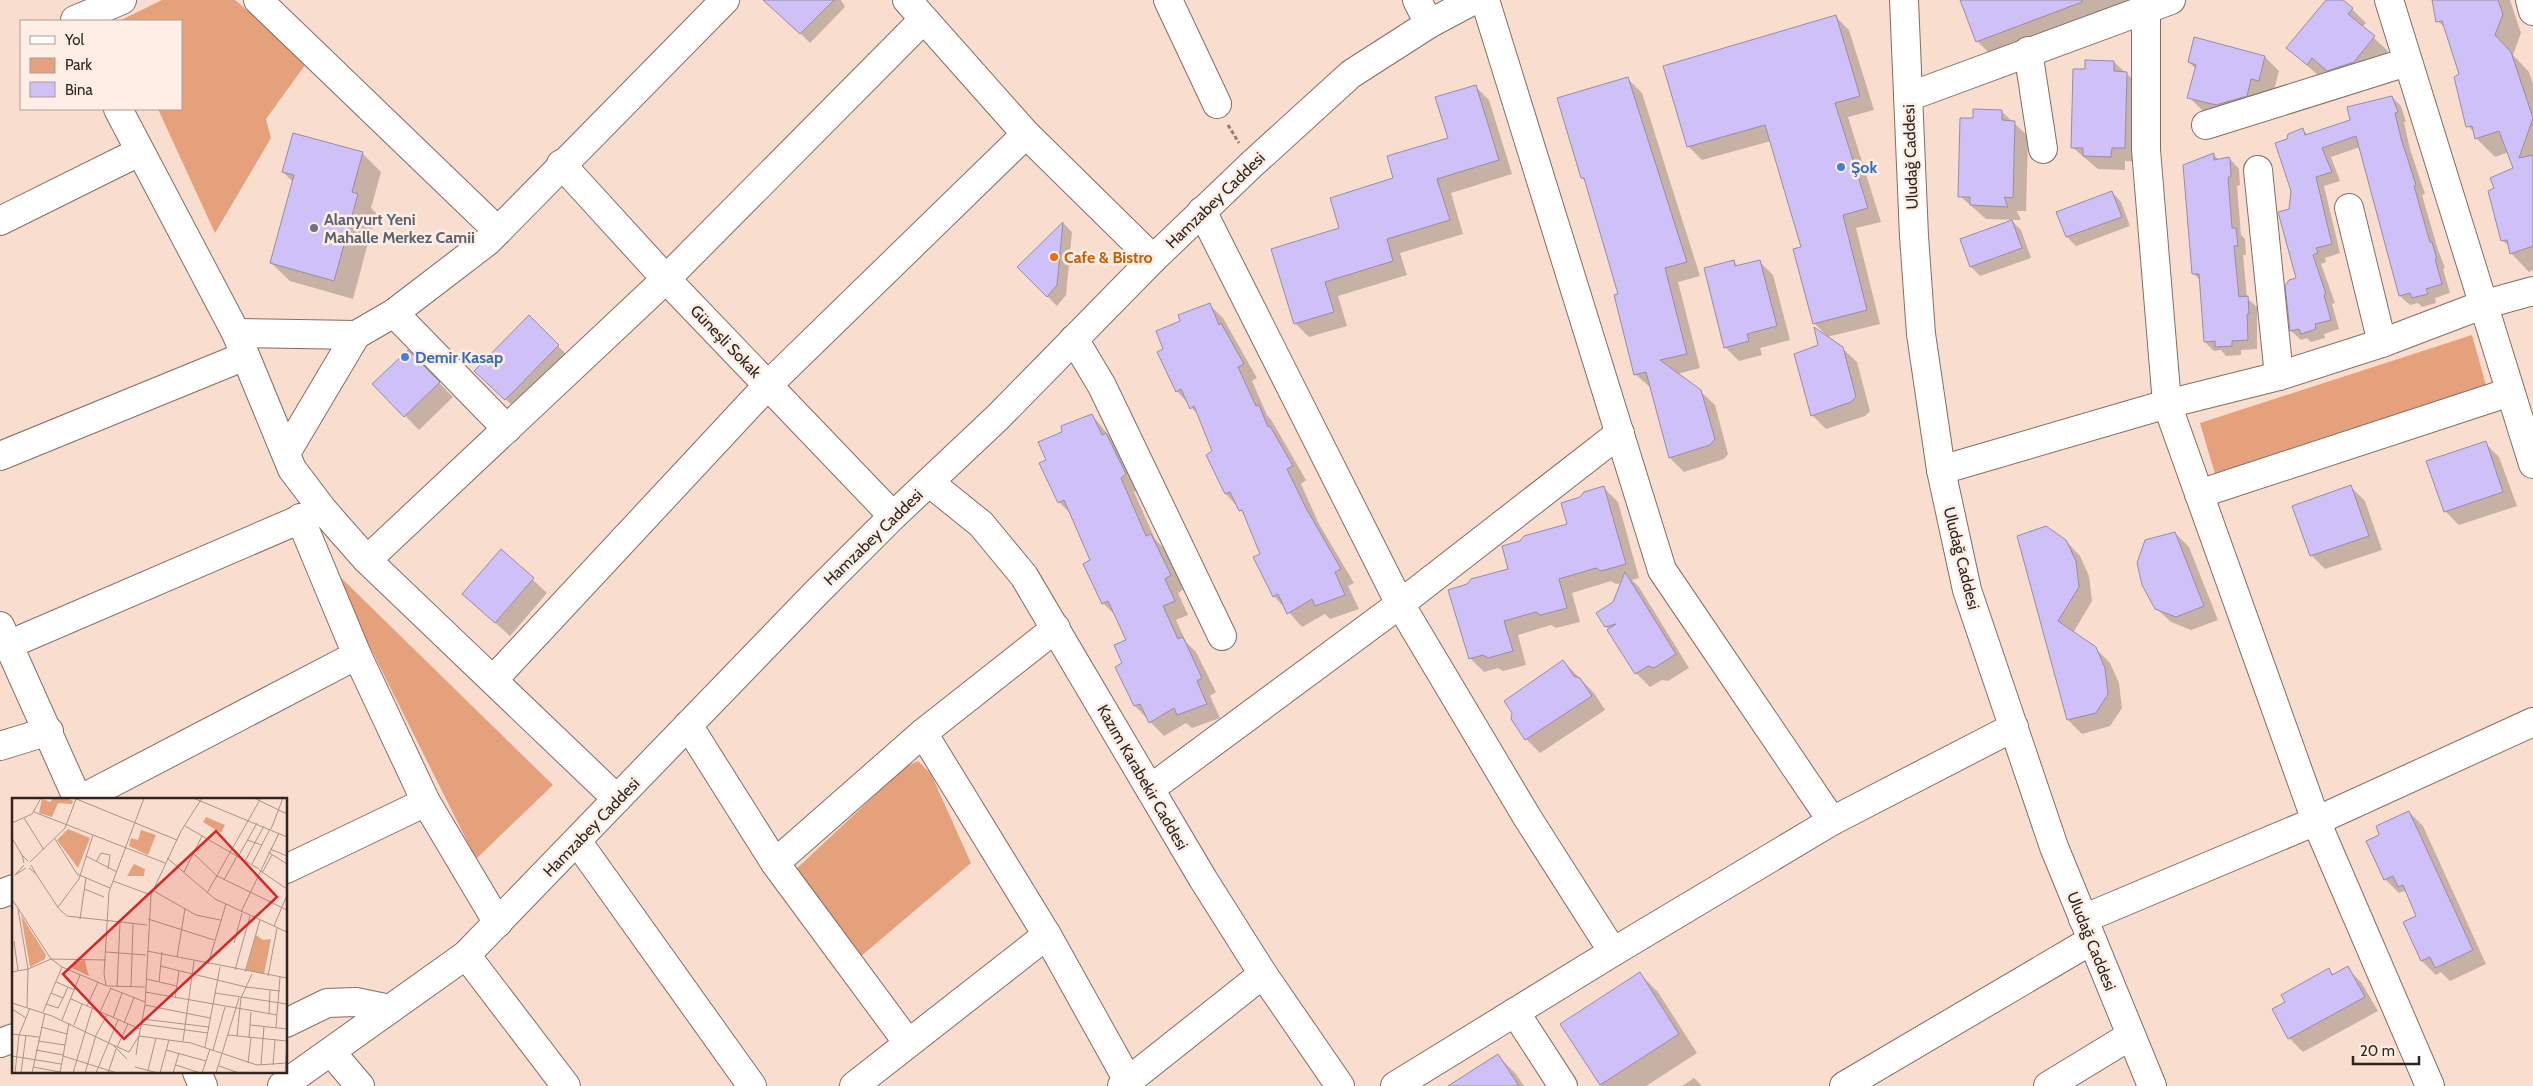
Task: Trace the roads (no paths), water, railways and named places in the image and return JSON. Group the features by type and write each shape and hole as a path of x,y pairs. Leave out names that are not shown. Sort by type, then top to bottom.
{"street":[{"path":"73,14 122,0"},
{"path":"258,0 498,231"},
{"path":"0,456 241,344 356,335 394,313 498,231 561,164 725,0"},
{"path":"1170,0 1217,104"},
{"name":"Hamzabey Caddesi","path":"282,1086 466,955 893,516 930,483 1153,259 1250,165 1423,12 1474,0"},
{"path":"1485,0 1662,570 1832,821"},
{"name":"Uludağ Caddesi","path":"1904,0 1921,334 1941,470 1967,590 2054,847 2152,1086"},
{"path":"2389,0 2482,305 2518,397 2533,464"},
{"path":"2530,0 2533,11"},
{"path":"1908,97 2158,4 2146,150 2168,404 2316,821 2430,1086"},
{"path":"367,560 666,279 915,10 1026,134 1153,259"},
{"path":"2028,51 2043,149"},
{"path":"2206,125 2407,62"},
{"path":"118,110 241,344 312,514 358,655 426,802 498,923"},
{"path":"494,680 768,385 1026,134"},
{"path":"0,221 139,152"},
{"name":"Güneşli Sokak","path":"561,164 666,279 893,516"},
{"path":"2258,170 2279,376"},
{"path":"2349,208 2382,343"},
{"path":"1202,211 1400,604 1527,817 1613,952"},
{"path":"1941,470 2168,404 2279,376 2382,343 2482,305 2533,291"},
{"path":"394,313 507,429"},
{"path":"286,452 356,335"},
{"path":"1074,339 1102,386 1222,636"},
{"path":"2199,494 2518,397"},
{"path":"1150,790 1400,604 1620,433"},
{"name":"Kazım Karabekir Caddesi","path":"930,483 981,524 1024,576 1150,790 1263,974 1340,1086"},
{"path":"312,514 367,560 617,800"},
{"path":"77,798 49,731 4,636 312,514"},
{"path":"775,863 922,733 1056,628"},
{"path":"82,798 358,655"},
{"path":"1844,1086 2088,930 2316,821 2533,722"},
{"path":"688,725 775,863 908,1043"},
{"path":"1395,1086 1613,952 1832,821 2014,727"},
{"path":"0,746 49,731"},
{"path":"922,733 1047,935 1127,1084 1263,974"},
{"path":"288,868 426,802"},
{"path":"577,841 752,1086"},
{"path":"0,894 12,890"},
{"path":"854,1086 1047,935"},
{"path":"466,955 566,1086"},
{"path":"288,1022 327,1003 356,1002 390,1009"},
{"path":"1515,1012 1563,1086"},
{"path":"2048,1086 2130,1036"},
{"path":"0,1043 12,1039"},
{"path":"331,1052 360,1086"},
{"path":"198,1074 203,1086"}],"place":[{"name":"Şok","path":"1841,167"},
{"name":"Alanyurt Yeni Mahalle Merkez Camii","path":"314,228"},
{"name":"Cafe & Bistro","path":"1054,257"},
{"name":"Demir Kasap","path":"405,357"}]}
